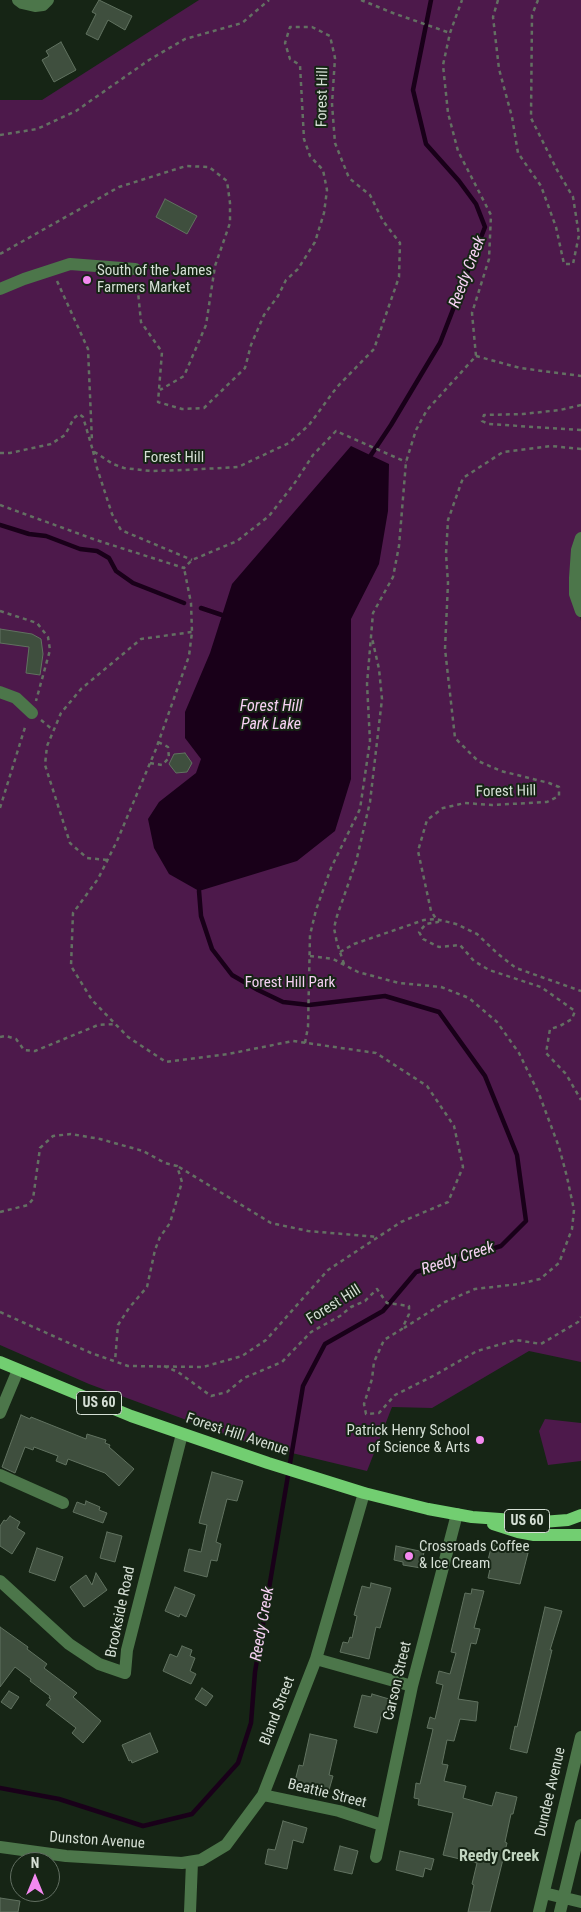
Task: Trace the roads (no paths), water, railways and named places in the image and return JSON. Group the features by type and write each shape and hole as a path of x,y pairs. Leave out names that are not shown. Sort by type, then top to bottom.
{"main road":[{"name":"Forest Hill Avenue","path":"0,1362 114,1409 182,1434 350,1489 428,1509 472,1517 518,1532 534,1535 581,1535"},
{"name":"Forest Hill Avenue","path":"472,1517 542,1522 568,1520 581,1515"}],"street":[{"path":"18,0 35,6 44,5 48,0"},
{"path":"0,289 70,264 135,269"},
{"path":"581,538 577,550 575,578 575,594 581,611"},
{"path":"0,692 16,698 32,713"},
{"path":"0,1413 18,1370"},
{"name":"Brookside Road","path":"0,1581 69,1644 99,1664 125,1673 127,1650 182,1434"},
{"path":"0,1475 63,1503"},
{"name":"Bland Street","path":"192,1862 210,1856 226,1845 264,1795 316,1659 364,1493"},
{"name":"Carson Street","path":"376,1858 412,1686 457,1514"},
{"path":"316,1659 412,1686"},
{"name":"Dundee Avenue","path":"539,1912 581,1737"},
{"name":"Beattie Street","path":"264,1795 339,1811 382,1825"},
{"path":"560,1912 581,1825"},
{"name":"Dunston Avenue","path":"0,1847 26,1852 100,1859 173,1863 192,1862"},
{"path":"190,1912 192,1862"},
{"path":"544,1893 581,1902"}],"water":[{"name":"Forest Hill Park Lake","path":"351,446 389,464 388,511 379,564 351,619 351,779 335,831 297,861 199,891 169,874 154,848 148,819 159,802 196,773 201,759 185,738 185,712 210,653 232,584"}],"waterway":[{"name":"Reedy Creek","path":"371,455 440,343 485,227 476,204 459,181 426,144 413,90 431,0"},
{"path":"0,525 29,534 46,536 80,549 97,551 109,558 116,571 133,583 184,603"},
{"path":"201,608 222,615"},
{"name":"Reedy Creek","path":"0,1788 59,1799 143,1826 192,1814 238,1763 251,1723 255,1672 303,1386 325,1344 383,1311 416,1272 501,1246 526,1221 517,1155 485,1076 439,1012 385,996 309,1005 283,1002 258,990 232,975 212,949 201,916 199,891"}],"place":[{"name":"South of the James Farmers Market","path":"87,280"},
{"name":"Patrick Henry School of Science & Arts","path":"480,1440"},
{"name":"Crossroads Coffee & Ice Cream","path":"409,1556"}],"district":[{"name":"Reedy Creek","path":"499,1857"}],"park label":[{"name":"Forest Hill Park","path":"290,983"}]}
